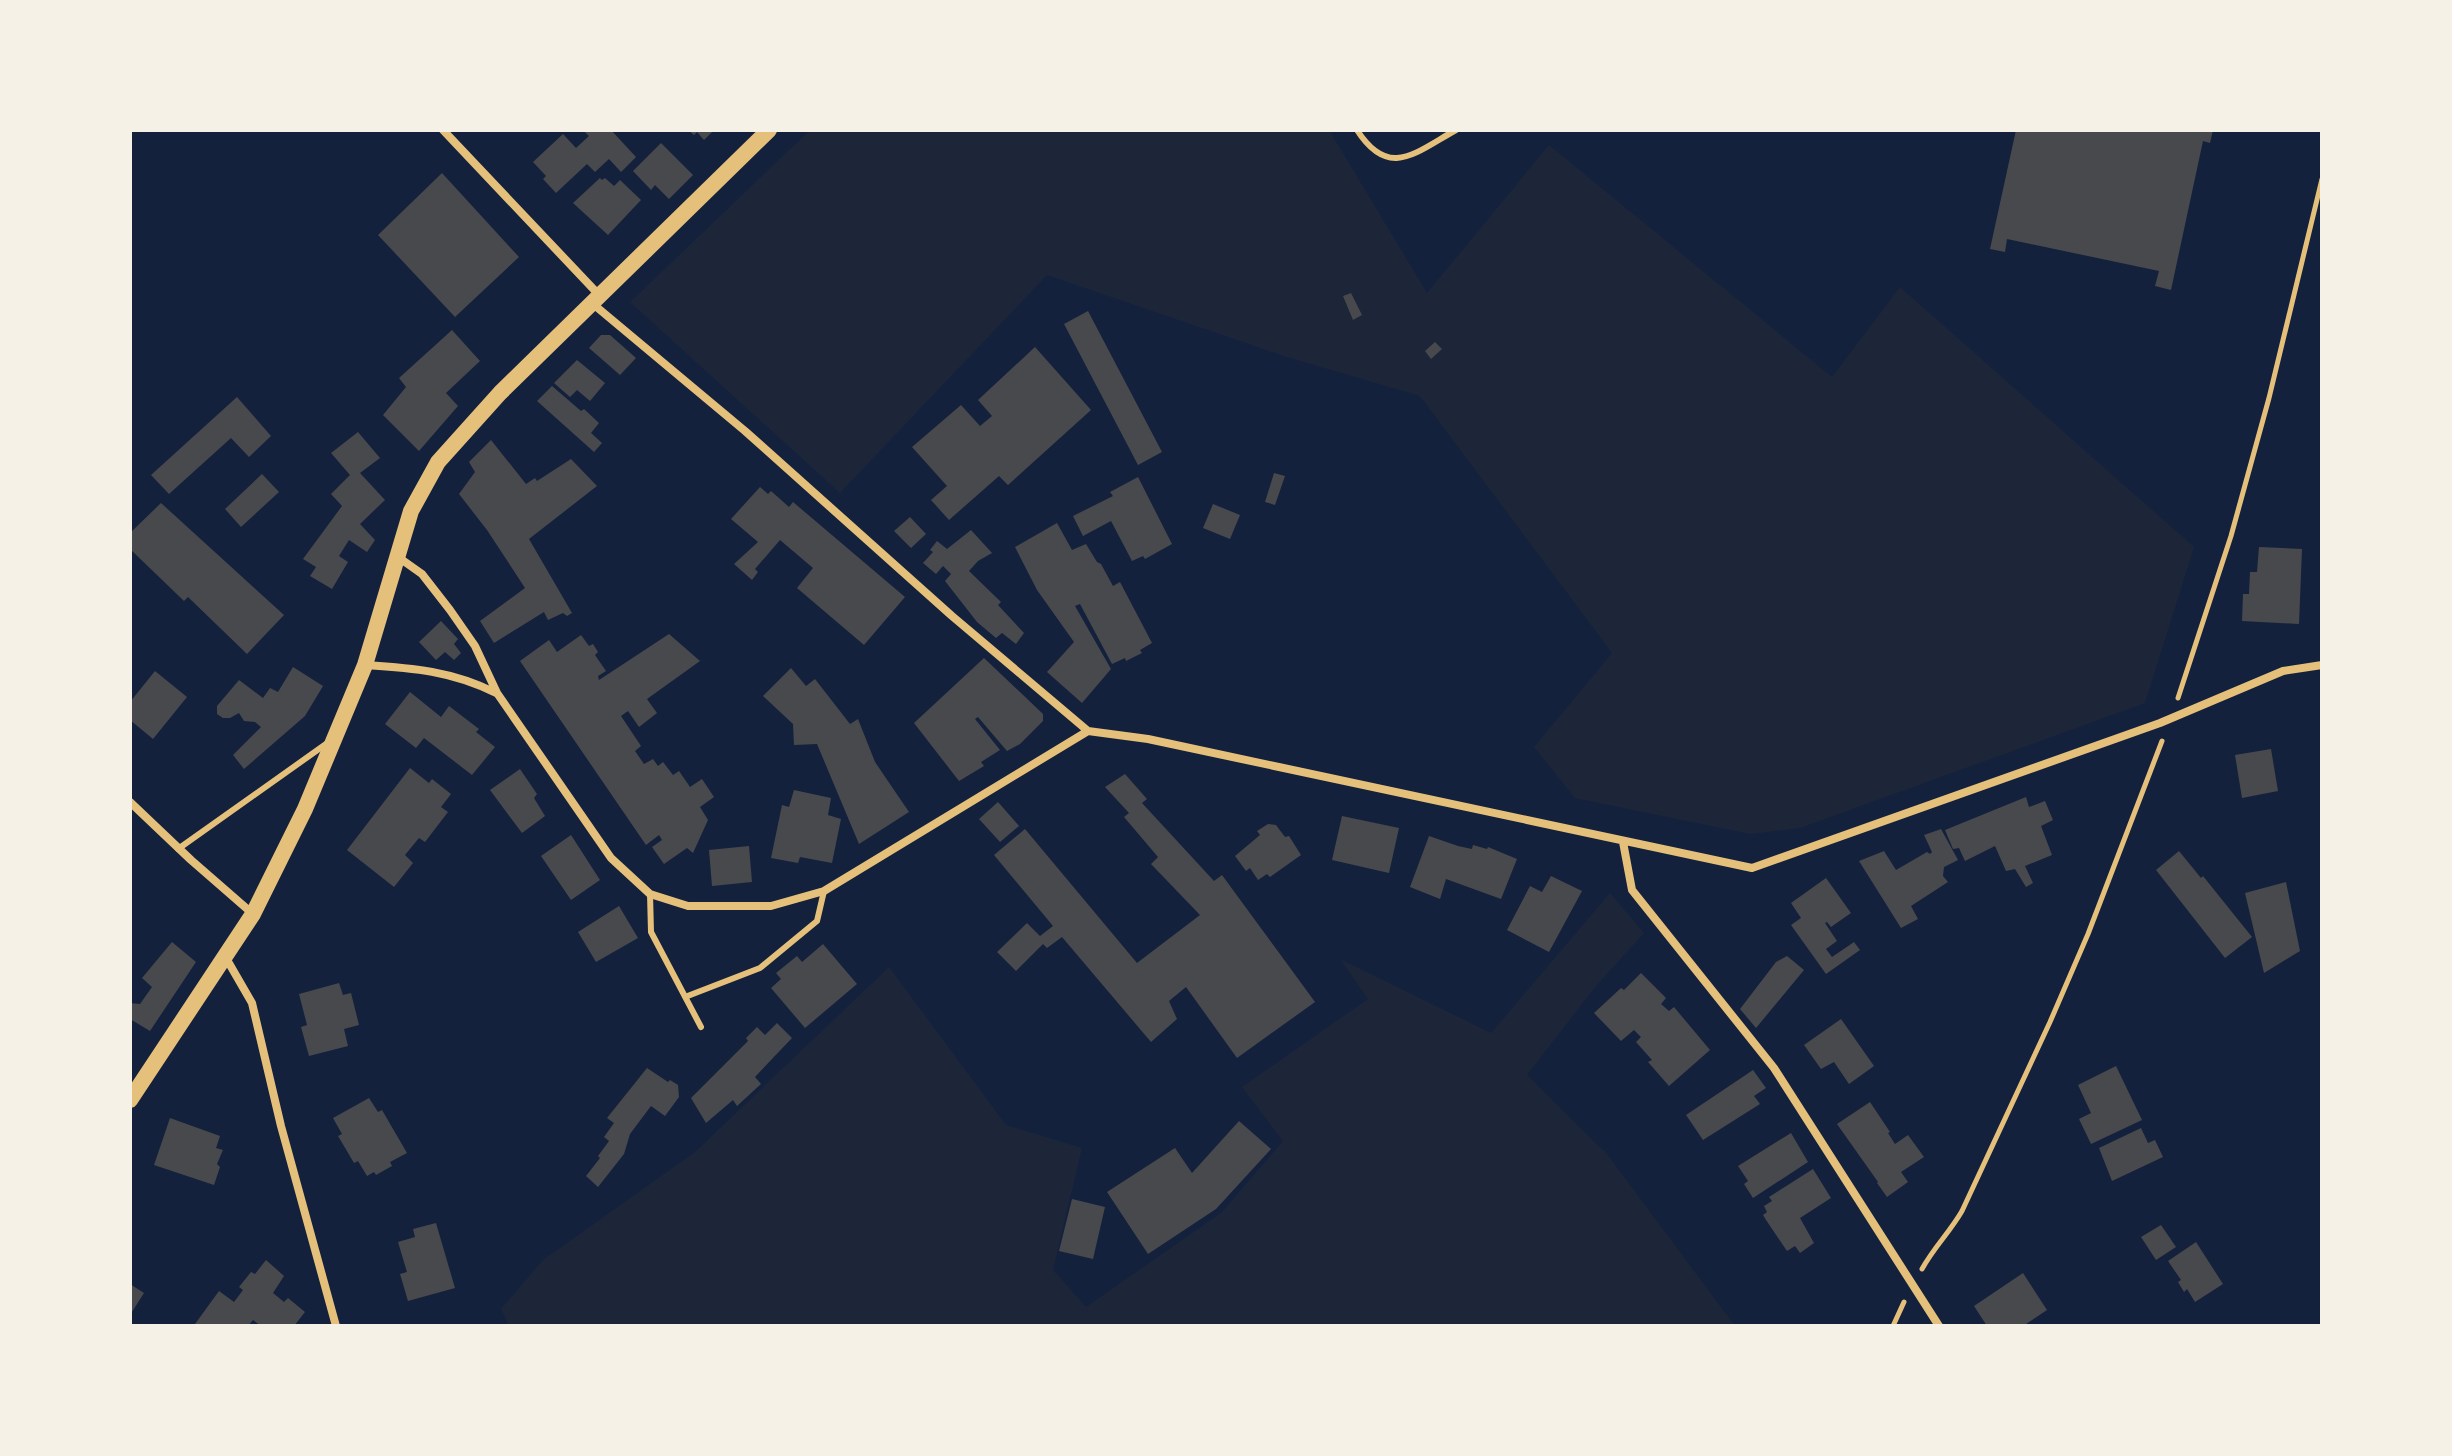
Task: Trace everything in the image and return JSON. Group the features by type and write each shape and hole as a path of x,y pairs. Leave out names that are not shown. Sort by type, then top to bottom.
{"main road":[{"path":"130,1100 253,914 305,809 365,665 411,511 438,462 500,393 769,130"}],"street":[{"path":"443,130 597,300 941,607 1088,731 1148,739 1752,868 2171,718 2283,671 2322,665"},
{"path":"397,556 422,574 450,610 475,646 497,693 611,858 650,894 688,906 771,906 824,891 1088,731"},
{"path":"365,665 445,673 470,680 497,693"},
{"path":"130,802 178,849 253,914"},
{"path":"1623,842 1632,890 1774,1068 1939,1326"},
{"path":"225,957 252,1003 281,1126 336,1326"}],"lane":[{"path":"1357,130 1366,144 1381,156 1401,160 1456,130"},
{"path":"178,849 335,738"},
{"path":"685,997 760,968 817,921 824,891"},
{"path":"650,894 651,932 701,1027"}],"path":[{"path":"1914,1284 1935,1246 1951,1230 1962,1211 2050,1022 2088,934 2171,718 2231,536 2269,398 2322,179"}],"shaded area":[{"path":"810,130 1329,130 1427,293 1549,145 1832,377 1900,287 2194,547 2145,703 1800,828 1750,834 1575,798 1534,747 1612,653 1420,396 1287,357 1047,275 840,493 630,302"},
{"path":"1610,893 1644,933 1596,986 1527,1075 1607,1154 1735,1326 509,1326 501,1309 543,1260 695,1152 889,967 1006,1125 1082,1148 1053,1270 1086,1307 1221,1213 1283,1141 1242,1087 1368,999 1340,959 1491,1033"}],"building":[{"path":"583,130 611,130 636,157 621,172 609,159 595,172 587,164 556,193 533,162 563,134 576,148 589,136"},
{"path":"688,130 714,130 704,140 697,132 694,135"},
{"path":"2016,130 2213,130 2210,143 2203,141 2171,290 2155,286 2159,271 2007,239 2005,252 1990,249"},
{"path":"661,143 693,175 669,199 655,185 651,190 633,171"},
{"path":"442,173 519,257 455,317 378,235"},
{"path":"600,178 605,178 614,186 620,180 641,200 608,235 573,203"},
{"path":"1351,293 1362,315 1353,320 1343,296"},
{"path":"1088,311 1162,452 1138,465 1064,324"},
{"path":"452,330 480,361 446,393 458,406 419,451 383,415 406,387 399,378"},
{"path":"601,335 610,335 636,358 620,375 589,348"},
{"path":"1435,342 1442,349 1431,359 1425,351"},
{"path":"1035,347 1091,410 1008,485 999,476 949,520 931,500 947,486 912,447 961,405 980,426 992,416 978,400"},
{"path":"577,360 605,383 590,401 577,390 570,397 554,383"},
{"path":"552,386 599,423 591,433 602,443 594,452 537,401"},
{"path":"237,397 271,436 249,457 231,438 169,494 151,475"},
{"path":"358,432 380,458 360,473 385,500 360,524 375,540 367,552 349,540 339,556 348,562 332,589 310,576 316,567 303,559 342,506 331,494 350,475 331,453"},
{"path":"491,440 526,484 535,478 537,481 571,459 597,486 529,539 572,613 567,616 563,613 548,620 544,612 494,643 480,621 525,588 459,494 475,472 469,462"},
{"path":"1274,473 1285,476 1275,505 1265,502"},
{"path":"262,474 279,492 241,527 225,509"},
{"path":"1138,477 1172,544 1145,559 1143,556 1132,561 1111,521 1083,536 1073,516 1113,496 1110,492"},
{"path":"760,487 768,494 771,491 789,507 793,502 905,597 864,645 797,588 813,568 780,540 755,569 758,572 752,580 734,564 758,542 731,519"},
{"path":"161,503 284,615 247,654 188,597 184,601 130,549 130,533"},
{"path":"1213,504 1240,515 1230,539 1203,528"},
{"path":"910,517 926,534 911,548 894,531"},
{"path":"1057,523 1072,550 1086,544 1113,586 1120,582 1152,643 1140,650 1142,653 1112,664 1080,604 1075,606 1111,669 1082,703 1047,672 1074,642 1037,590 1015,547"},
{"path":"971,530 992,553 969,571 1001,602 998,605 1024,633 1016,644 1002,633 996,638 977,622 945,581 951,574 943,566 936,574 923,563 933,552 930,550 937,541 947,549"},
{"path":"2259,547 2302,549 2299,624 2242,621 2243,594 2249,594 2250,572 2257,572"},
{"path":"441,621 458,639 454,644 461,653 454,660 445,652 436,660 419,642"},
{"path":"669,634 700,661 647,699 657,713 639,727 628,711 621,716 641,746 635,751 644,764 653,759 658,766 663,762 673,775 679,771 690,787 702,779 714,797 700,807 708,820 693,853 687,848 664,864 652,847 662,840 659,835 646,845 520,661 549,640 557,652 581,635 589,646 593,644 598,652 595,655 606,671 598,676 599,680"},
{"path":"984,658 1043,714 1043,721 1020,744 1007,751 978,717 975,719 1000,750 981,762 984,766 959,781 914,723"},
{"path":"293,667 323,686 305,716 244,769 233,755 261,727 255,722 244,721 239,713 223,718 217,714 217,706 239,680 263,698 270,688 278,692"},
{"path":"791,668 806,686 815,679 850,724 858,719 875,762 909,812 859,844 817,744 794,745 793,724 763,696"},
{"path":"155,671 187,697 153,739 130,720 130,702"},
{"path":"410,692 441,717 449,706 479,729 476,732 495,747 472,775 424,738 416,748 385,724"},
{"path":"2271,749 2278,791 2242,798 2235,755"},
{"path":"410,768 429,783 432,779 451,794 441,807 448,812 425,842 419,838 405,855 413,863 394,887 347,850"},
{"path":"520,769 537,794 534,798 545,816 522,833 490,790"},
{"path":"1125,774 1147,799 1142,803 1214,881 1222,875 1315,1002 1237,1058 1186,987 1169,1001 1177,1019 1151,1042 1062,937 1047,948 1043,944 1016,971 997,952 1027,923 1040,936 1053,926 994,855 1025,829 1137,963 1200,915 1151,864 1158,857 1124,817 1129,813 1105,787"},
{"path":"794,790 831,798 828,815 841,819 832,863 800,857 798,863 771,858 782,805 789,807"},
{"path":"2026,797 2029,807 2045,801 2053,820 2041,826 2052,855 2025,866 2033,883 2026,887 2015,869 2006,871 1995,846 1965,861 1959,848 1953,849 1945,830"},
{"path":"998,802 1019,826 1000,842 979,819"},
{"path":"1342,816 1399,828 1389,873 1332,860"},
{"path":"1268,824 1276,825 1285,837 1289,836 1301,855 1270,877 1267,874 1258,880 1250,868 1246,871 1235,856 1260,835 1257,831"},
{"path":"1941,829 1958,860 1944,867 1943,876 1948,882 1911,906 1918,919 1901,928 1859,861 1884,851 1896,870 1927,852 1930,854 1932,852 1924,835"},
{"path":"571,835 600,880 571,900 541,856"},
{"path":"1429,836 1472,849 1473,845 1488,847 1517,859 1501,899 1446,879 1440,899 1410,887"},
{"path":"749,846 752,882 712,886 709,850"},
{"path":"2179,851 2252,937 2225,958 2156,870"},
{"path":"1551,876 1582,891 1549,952 1507,930 1530,886 1542,892"},
{"path":"1826,878 1851,913 1831,927 1825,923 1837,941 1826,949 1832,957 1854,942 1860,950 1826,974 1791,925 1801,918 1791,903"},
{"path":"2286,882 2300,951 2264,973 2245,893"},
{"path":"619,906 638,938 596,962 578,932"},
{"path":"172,942 196,962 150,1031 130,1019 130,1003 140,1004 152,987 142,978"},
{"path":"823,944 857,984 805,1028 771,988 781,979 776,973 797,956 802,962"},
{"path":"1787,956 1804,970 1756,1028 1740,1009 1776,962"},
{"path":"1641,973 1666,998 1661,1004 1669,1011 1674,1007 1710,1050 1669,1086 1648,1062 1652,1060 1636,1042 1641,1037 1634,1030 1621,1041 1594,1013"},
{"path":"339,983 343,995 351,993 359,1025 344,1029 348,1046 309,1056 301,1027 307,1025 299,994"},
{"path":"1841,1019 1874,1066 1849,1084 1834,1062 1821,1069 1804,1045"},
{"path":"777,1023 792,1038 755,1077 761,1084 737,1106 733,1100 706,1123 691,1098 748,1041 746,1038 757,1027 765,1035"},
{"path":"2116,1066 2142,1120 2091,1144 2079,1119 2091,1113 2078,1085"},
{"path":"647,1068 678,1085 679,1097 665,1116 651,1106 630,1134 624,1154 598,1187 586,1176 609,1141 604,1137 614,1123 607,1118"},
{"path":"1753,1070 1766,1088 1754,1096 1760,1104 1703,1140 1686,1115"},
{"path":"369,1098 378,1112 382,1110 407,1153 390,1162 392,1166 376,1175 374,1172 367,1176 358,1161 354,1163 338,1136 342,1134 333,1118"},
{"path":"1870,1102 1895,1144 1908,1135 1924,1157 1901,1172 1908,1182 1887,1197 1837,1124"},
{"path":"170,1118 220,1136 216,1148 223,1150 214,1185 154,1165"},
{"path":"1239,1121 1271,1149 1216,1209 1148,1254 1107,1192 1175,1148 1192,1173"},
{"path":"2141,1128 2148,1143 2155,1140 2163,1157 2112,1181 2099,1148"},
{"path":"1791,1133 1808,1162 1753,1198 1744,1184 1748,1181 1738,1166"},
{"path":"1813,1169 1831,1198 1800,1218 1814,1243 1800,1253 1795,1246 1787,1251 1763,1215 1767,1212 1764,1206 1772,1201 1769,1197"},
{"path":"1072,1199 1105,1207 1093,1259 1059,1251"},
{"path":"436,1223 455,1288 408,1301 400,1274 407,1272 398,1242 415,1237 413,1229"},
{"path":"2161,1225 2176,1247 2156,1260 2141,1237"},
{"path":"2196,1242 2223,1284 2195,1302 2187,1289 2184,1292 2178,1282 2181,1280 2168,1261"},
{"path":"266,1260 284,1276 273,1293 284,1302 288,1298 305,1312 294,1326 261,1326 253,1320 248,1326 195,1324 219,1291 234,1302 243,1290 239,1287"},
{"path":"2023,1273 2047,1310 2023,1326 1987,1326 1974,1306"},
{"path":"130,1284 144,1293 130,1315"}]}
